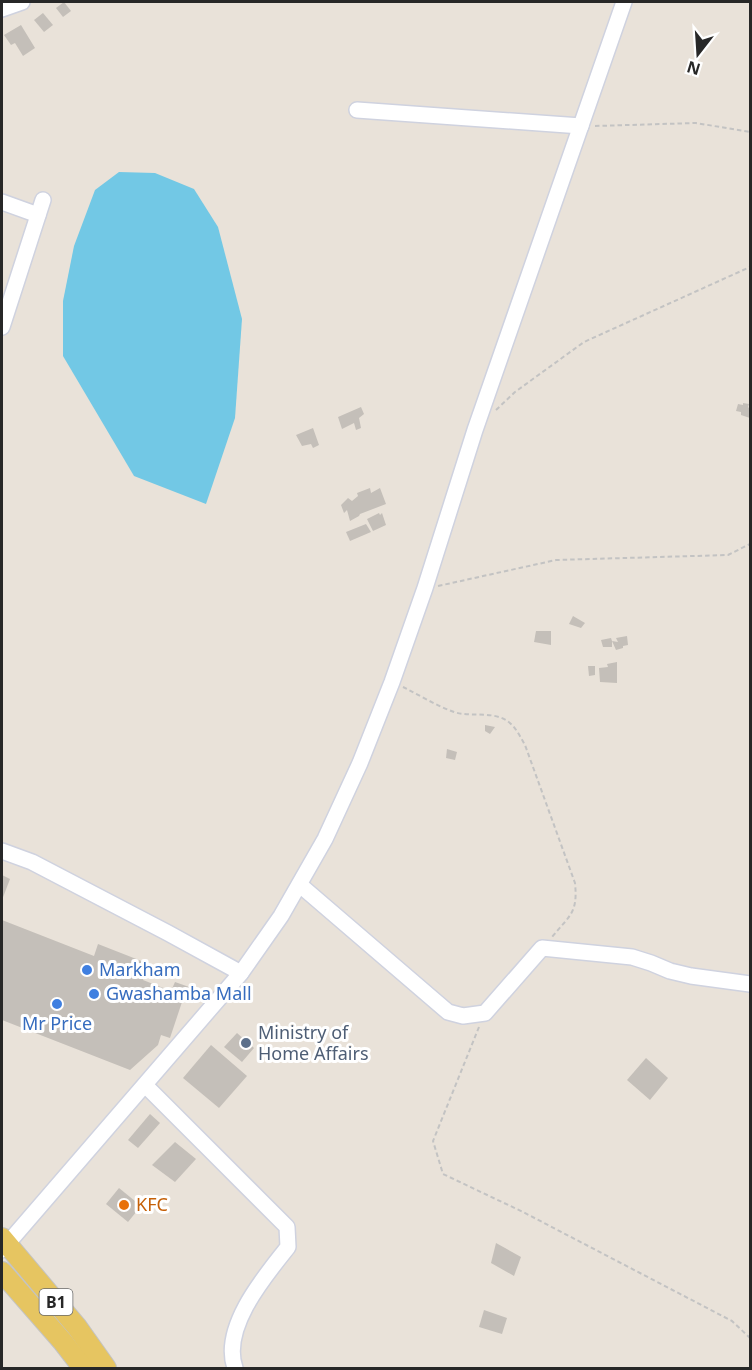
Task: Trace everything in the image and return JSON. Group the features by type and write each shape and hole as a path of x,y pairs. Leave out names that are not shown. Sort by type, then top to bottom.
{"main road":[{"name":"B1","path":"4,1244 77,1327 106,1368"},
{"name":"B1","path":"2,1272 83,1368"}],"street":[{"path":"2,9 22,2"},
{"path":"4,1244 241,974 281,916 325,839 360,763 392,682 476,430 624,2"},
{"path":"357,110 581,126"},
{"path":"2,327 43,200"},
{"path":"2,202 38,215"},
{"path":"2,851 32,862 241,974"},
{"path":"300,885 448,1012 463,1017 485,1013 542,948 632,957 691,976 750,984"},
{"path":"145,1085 287,1227 288,1247 259,1284 234,1332 231,1344 235,1368"}],"path":[{"path":"581,126 696,123 750,132"},
{"path":"476,430 515,393 584,342 750,267"},
{"path":"425,588 556,560 728,555 750,544"},
{"path":"392,682 465,715 483,714 499,717 512,724 525,745 575,883 577,900 575,910 542,948"},
{"path":"485,1013 432,1141 443,1174 523,1212 722,1316 750,1338"}],"water":[{"path":"119,172 155,173 194,189 218,227 242,319 235,418 206,504 134,476 63,356 63,301 74,246 95,190"}],"building":[{"path":"64,2 71,11 63,17 56,8"},
{"path":"43,13 53,25 44,32 34,20"},
{"path":"21,25 35,48 23,56 15,43 11,45 4,35"},
{"path":"743,403 749,404 750,418 736,411 738,404 743,405"},
{"path":"361,407 364,414 359,418 361,428 356,430 354,423 342,429 338,417"},
{"path":"313,428 319,445 313,448 311,444 302,446 296,435"},
{"path":"370,488 371,493 380,488 386,504 360,514 350,521 347,510 344,513 341,505 348,498 352,501 358,496 357,493"},
{"path":"379,513 380,515 382,513 386,525 373,531 367,519"},
{"path":"366,524 371,532 350,541 346,532"},
{"path":"573,616 585,623 581,628 569,624"},
{"path":"536,631 551,631 551,645 534,642"},
{"path":"627,636 628,645 616,650 612,641 618,642 616,638"},
{"path":"611,638 612,647 603,647 601,640"},
{"path":"617,662 617,683 600,682 599,668 608,667 607,664"},
{"path":"588,666 595,666 595,675 589,676"},
{"path":"485,725 495,727 490,734 485,731"},
{"path":"447,749 457,752 455,760 446,758"},
{"path":"2,875 10,879 2,900"},
{"name":"Gwashamba Mall","path":"2,920 94,956 98,944 149,964 143,980 171,991 175,982 192,988 184,996 170,1038 161,1035 158,1045 130,1070 2,1020"},
{"path":"237,1033 254,1048 242,1062 224,1047"},
{"path":"211,1045 247,1076 219,1108 183,1078"},
{"path":"646,1058 668,1078 650,1100 627,1080"},
{"path":"150,1114 160,1123 138,1148 128,1140"},
{"path":"175,1142 196,1159 175,1182 152,1165"},
{"name":"KFC","path":"119,1188 141,1206 128,1222 106,1204"},
{"path":"496,1243 521,1257 514,1276 491,1263"},
{"path":"484,1310 507,1318 502,1334 479,1327"}],"place":[{"name":"Markham","path":"87,970"},
{"name":"Gwashamba Mall","path":"94,994"},
{"name":"Mr Price","path":"57,1004"},
{"name":"Ministry of Home Affairs","path":"246,1043"},
{"name":"KFC","path":"124,1205"}]}
